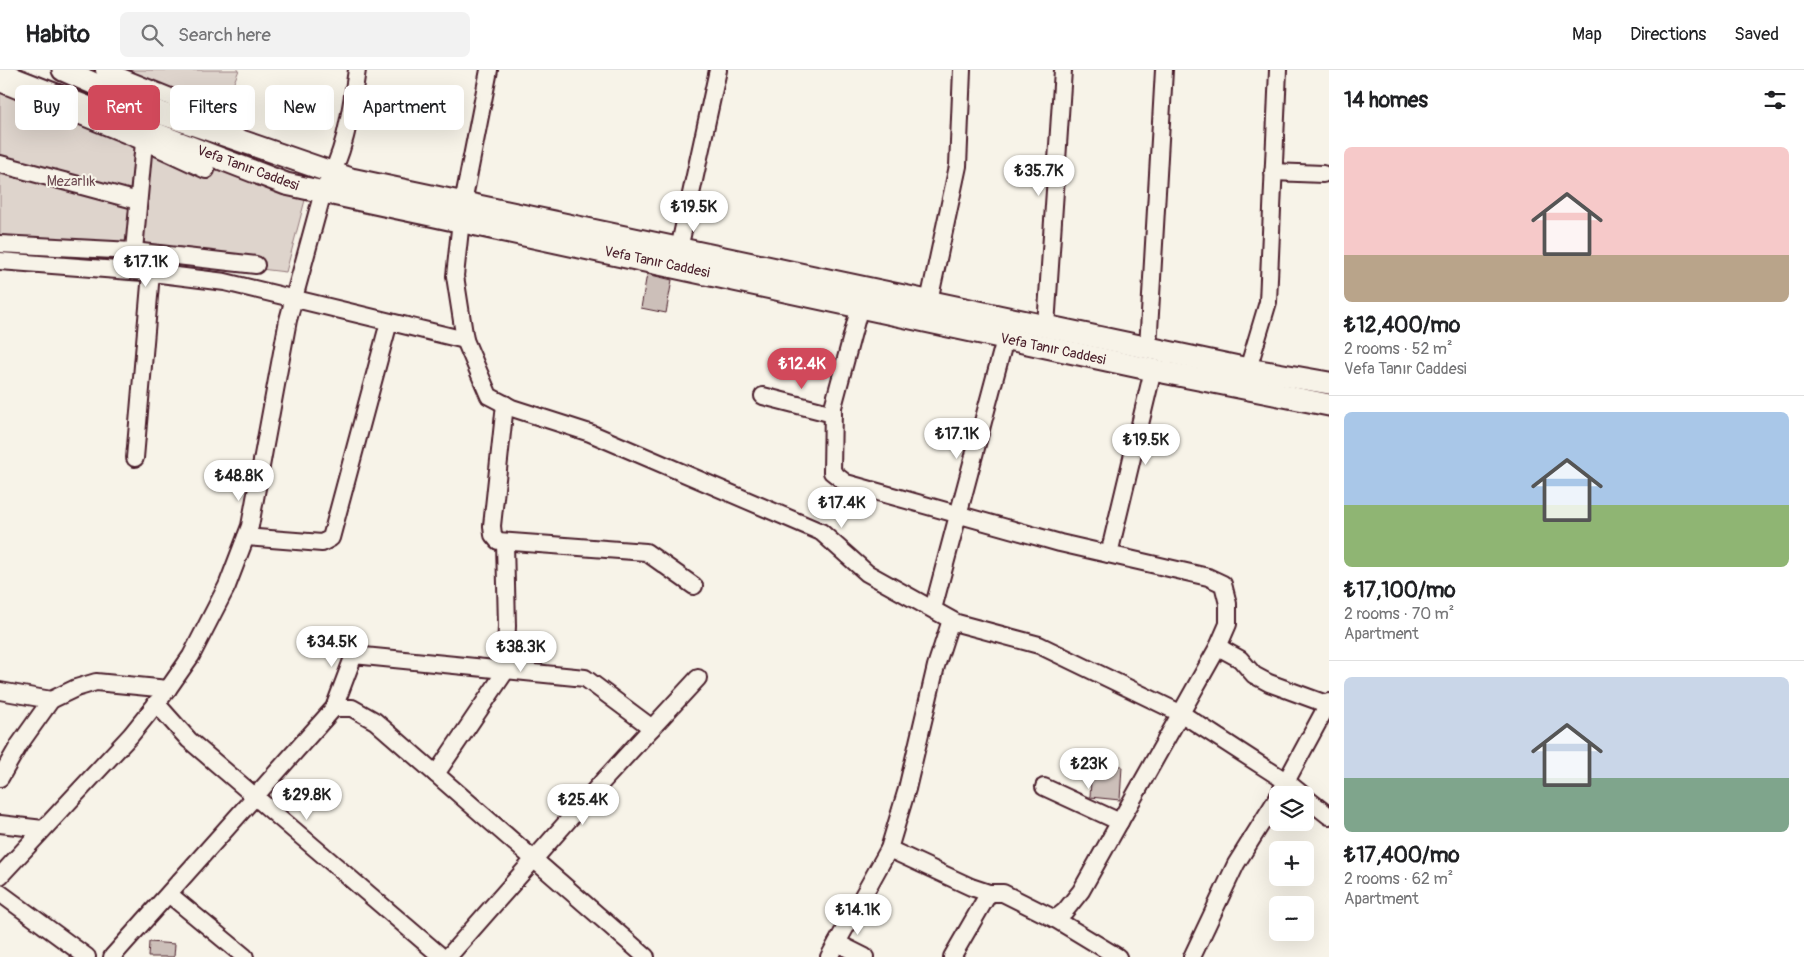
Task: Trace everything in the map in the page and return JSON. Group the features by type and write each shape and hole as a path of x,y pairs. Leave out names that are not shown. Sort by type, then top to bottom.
{"main road":[{"name":"Vefa Tanır Caddesi","path":"63,70 164,114 351,179 462,212 860,306 1008,328 1046,326 1248,369 1329,383"},
{"name":"Vefa Tanır Caddesi","path":"0,71 15,79 286,184 322,192 462,212 679,249 929,301 1008,328 1153,370 1329,405"}],"street":[{"path":"104,70 170,97"},
{"path":"0,876 131,735 168,689 196,648 228,586 250,526 288,320 322,192 333,173 346,138 357,70"},
{"path":"489,70 462,212 455,276 465,340 489,396 505,404 590,433 821,532 867,573 951,620 1040,645 1182,714 1275,786"},
{"path":"679,249 718,70"},
{"path":"929,301 958,166 962,70"},
{"path":"1046,326 1062,70"},
{"path":"1148,348 1164,70"},
{"path":"1248,369 1268,302 1278,70"},
{"path":"0,83 144,142 206,170"},
{"path":"133,272 133,251 144,142"},
{"path":"0,164 138,201"},
{"path":"1273,172 1323,174"},
{"path":"0,244 133,251 256,265"},
{"path":"0,262 151,273 225,282 465,340"},
{"path":"135,458 151,273"},
{"path":"860,306 832,414 832,472 838,478 846,483 958,516 1208,577 1223,584 1228,604 1228,624 1218,647 1081,891 1065,911 1055,919"},
{"path":"246,537 322,543 330,538 335,528 389,322"},
{"path":"932,609 1008,328"},
{"path":"1109,554 1153,370"},
{"path":"763,396 832,414"},
{"path":"505,404 492,526 493,535 498,541 646,552 694,586"},
{"path":"436,774 505,672 507,626 505,543"},
{"path":"829,957 889,849 907,789 936,666 951,620"},
{"path":"1218,647 1240,659 1254,675 1269,683 1329,704 1284,786"},
{"path":"112,957 170,895 334,708 354,655 505,672 585,678 652,728"},
{"path":"448,957 698,678"},
{"path":"0,778 19,745 51,700 76,688 96,682 168,689"},
{"path":"0,691 51,700"},
{"path":"156,703 189,740 442,957"},
{"path":"334,708 352,708 375,721 646,957"},
{"path":"1044,787 1120,822"},
{"path":"1314,804 1329,816"},
{"path":"1192,957 1236,864 1269,810"},
{"path":"0,824 43,829"},
{"path":"889,849 971,887 989,893 1002,893 1055,919 1118,957"},
{"path":"0,892 88,957"},
{"path":"952,957 989,893"},
{"path":"170,895 245,957"},
{"path":"837,942 865,957"}],"green space":[{"path":"93,70 239,70 233,85 170,85 170,103 160,99 160,85 128,85"},
{"name":"Mezarlık","path":"0,78 18,85 15,85 15,130 78,130 78,109 88,113 88,130 130,130 305,200 286,272 151,256 0,247"}],"building":[{"path":"647,274 672,280 666,313 641,308"},
{"path":"1092,763 1122,766 1120,800 1090,797"},
{"path":"149,942 175,944 174,957 148,957"}]}
